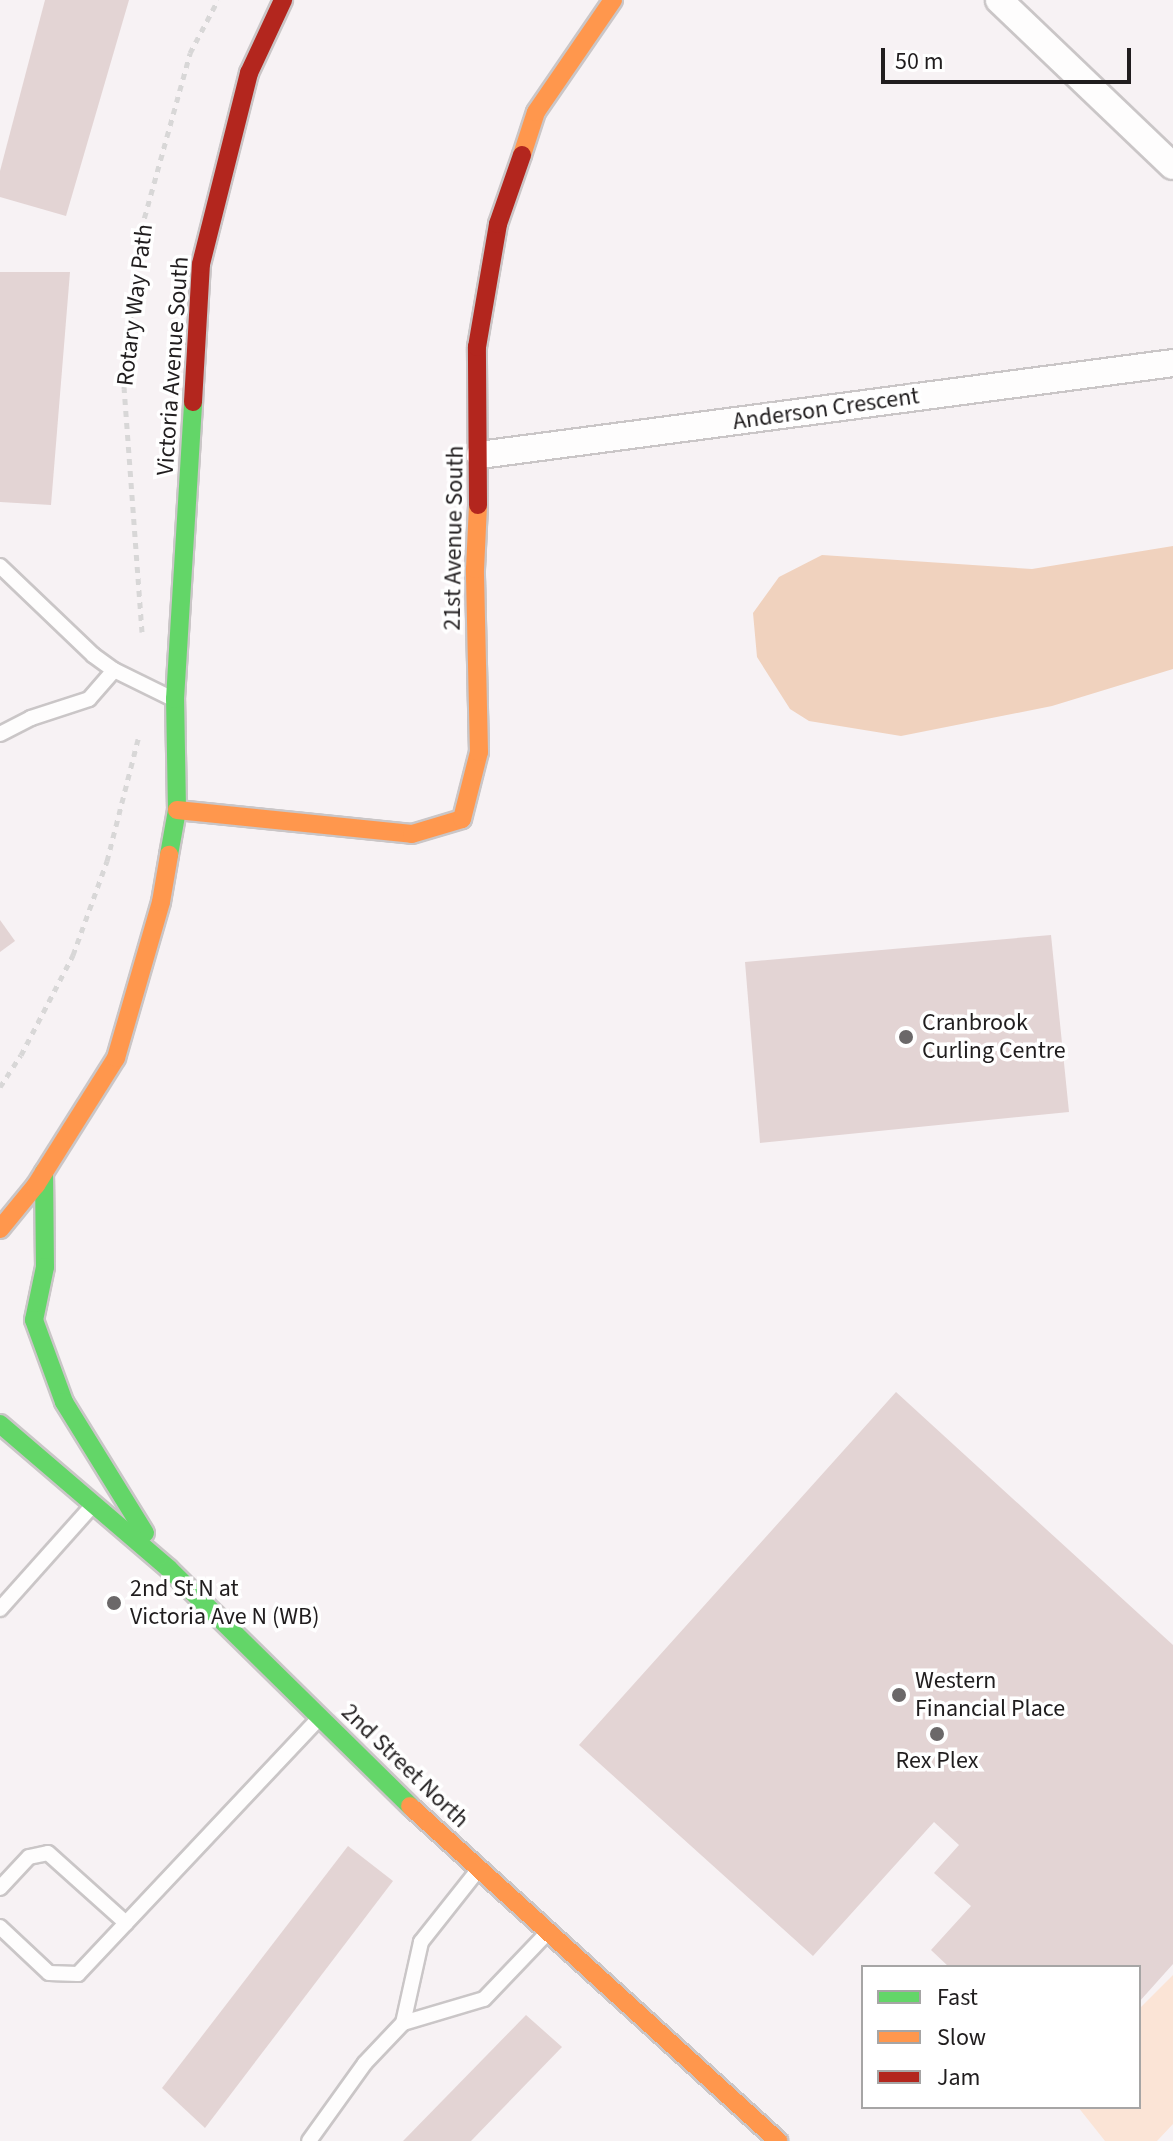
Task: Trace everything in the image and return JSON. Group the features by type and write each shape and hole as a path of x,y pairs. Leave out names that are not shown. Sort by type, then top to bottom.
{"street":[{"name":"Victoria Avenue South","path":"0,1229 44,1172 116,1058 161,902 177,810 175,699 201,264 249,73 283,0"},
{"name":"21st Avenue South","path":"177,810 412,834 462,819 479,752 475,569 480,455 477,347 498,224 536,112 613,0"},
{"path":"999,0 1173,166"},
{"name":"Anderson Crescent","path":"480,455 1173,363"},
{"path":"44,1172 45,1267 34,1320 38,1333 64,1402 169,1569"},
{"name":"2nd Street North","path":"0,1424 169,1569 479,1869 773,2140"}],"lane":[{"path":"0,566 93,655 114,670 175,699"},
{"path":"0,734 31,718 89,699 114,670"},
{"path":"0,1609 94,1504"},
{"path":"0,1927 49,1973 78,1974 320,1717"},
{"path":"0,1888 29,1857 48,1853 126,1923"},
{"path":"403,2023 421,1942 479,1869"},
{"path":"309,2141 365,2063 403,2023 484,1999 548,1932"}],"path":[{"name":"Rotary Way Path","path":"0,1087 21,1055 73,955 107,861 145,710 124,389 138,241 190,53 218,0"}],"shaded area":[{"path":"1173,546 1173,669 1052,706 901,736 809,721 790,709 757,657 753,613 779,577 822,555 1032,569"},
{"path":"1173,1975 1173,2124 1157,2141 1105,2141 1080,2109 1141,2109 1141,2007"}],"building":[{"path":"45,0 129,0 66,216 0,197 0,171"},
{"path":"0,272 70,272 51,505 0,502"},
{"path":"0,920 15,941 0,952"},
{"name":"Cranbrook Curling Centre","path":"1051,935 1069,1112 760,1143 745,962"},
{"name":"Western Financial Place","path":"896,1392 1173,1645 1173,1964 1141,2000 1141,1965 947,1965 931,1950 971,1906 934,1873 959,1845 934,1822 813,1956 579,1745"},
{"path":"348,1846 393,1881 205,2128 162,2088"},
{"path":"526,2015 562,2047 471,2141 403,2141"}],"traffic: fast":[{"path":"169,855 177,810 175,699 193,402"},
{"path":"44,1172 45,1267 34,1320 64,1402 145,1533"},
{"path":"0,1424 169,1569 410,1806"}],"traffic: slow":[{"path":"522,155 536,112 613,0"},
{"path":"177,810 412,834 462,819 479,752 475,569 478,505"},
{"path":"0,1229 36,1185 116,1058 161,902 169,855"},
{"path":"410,1806 778,2141"}],"traffic: jam":[{"path":"193,402 201,264 249,73 283,0"},
{"path":"478,505 477,347 498,224 522,155"}],"place":[{"name":"Cranbrook Curling Centre","path":"906,1037"},
{"name":"2nd St N at Victoria Ave N (WB)","path":"114,1603"},
{"name":"Western Financial Place","path":"899,1695"},
{"name":"Rex Plex","path":"937,1734"}]}
